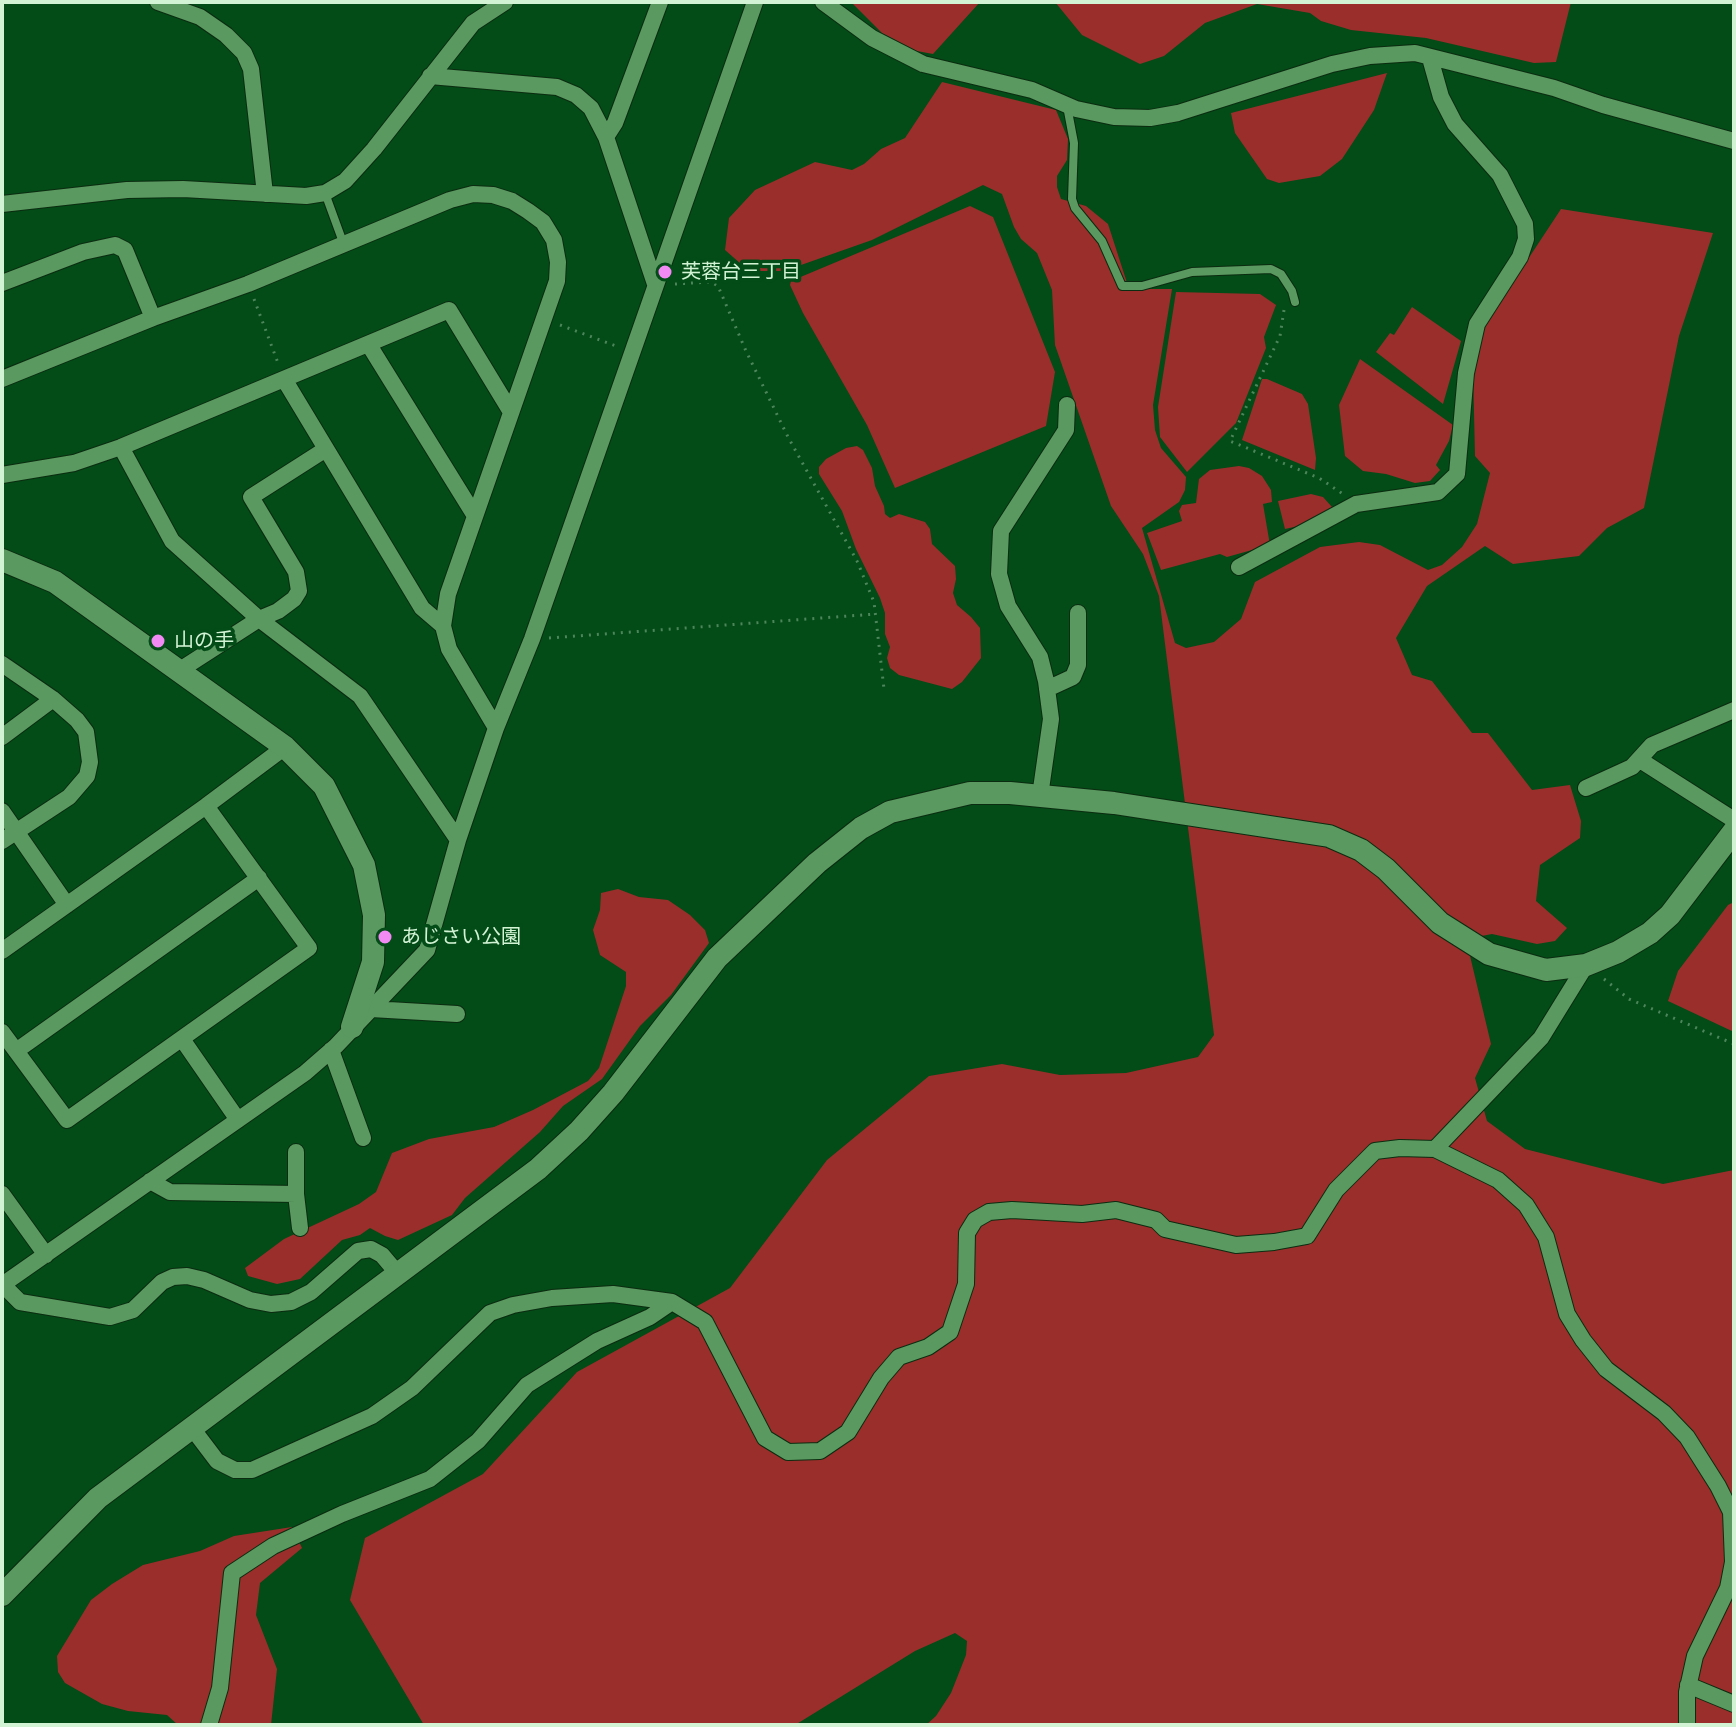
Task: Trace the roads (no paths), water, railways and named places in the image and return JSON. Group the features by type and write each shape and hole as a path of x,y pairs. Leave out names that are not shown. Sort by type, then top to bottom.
{"street":[{"path":"158,2 200,17 226,35 244,53 251,69 265,194"},
{"path":"2,204 127,190 183,189 306,196 325,193 345,181 364,160 473,23 502,2"},
{"path":"606,137 615,123 660,2"},
{"path":"398,1274 382,1255 371,1249 358,1251 311,1292 291,1302 271,1304 250,1300 204,1280 173,1277 162,1282 133,1310 110,1317 20,1302 2,1285 305,1073 427,950 458,840 496,728 532,639 755,2"},
{"path":"823,2 872,38 923,64 1032,90 1067,105 1114,117 1150,118 1178,113 1357,59 1415,53 1554,88 1603,105 1734,141"},
{"path":"1239,567 1356,504 1438,492 1457,474 1466,373 1477,324 1513,270 1526,239 1525,224 1500,175 1455,124 1441,97 1430,58"},
{"path":"430,76 557,87 576,95 591,108 606,137 655,284"},
{"path":"2,379 153,318 248,284 463,196 493,195 512,201 543,222 554,240 557,281 448,594 443,626 449,649 496,728"},
{"path":"2,283 83,252 115,245 125,250 153,318"},
{"path":"2,475 74,463 121,447 449,310 511,412"},
{"path":"369,345 475,516"},
{"path":"284,379 422,608 443,626"},
{"path":"1040,796 1051,719 1047,689 1040,657 1008,606 999,574 1001,531 1066,430 1067,405"},
{"path":"121,447 172,541 259,619 360,696 458,840"},
{"path":"180,670 294,599 300,582 296,572 251,497 326,449"},
{"path":"2,560 55,582 285,747 324,786 364,865 374,915 373,962 352,1027"},
{"path":"1047,689 1073,677 1078,665 1078,613"},
{"path":"2,664 53,699 77,720 86,732 90,747 87,776 69,797 9,836"},
{"path":"2,737 53,699"},
{"path":"1586,788 1632,767 1652,745 1734,710"},
{"path":"2,951 285,747"},
{"path":"1640,760 1734,820"},
{"path":"2,1595 98,1498 538,1169 579,1131 613,1093 717,958 817,863 861,828 890,812 970,793 1040,796 1129,805 1329,836 1361,850 1397,878 1440,923 1489,954 1546,970 1586,965 1618,952 1650,933 1670,915 1734,831"},
{"path":"2,1032 67,1120 309,948 206,806"},
{"path":"2,811 9,836 67,905"},
{"path":"16,1051 259,878"},
{"path":"1435,1149 1541,1038 1586,965"},
{"path":"371,1009 457,1014"},
{"path":"182,1039 238,1120"},
{"path":"331,1050 363,1138"},
{"path":"192,1428 217,1461 235,1470 252,1470 372,1416 412,1388 490,1313 539,1300 613,1294 672,1302 705,1322 765,1438 788,1452 820,1451 848,1432 881,1378 899,1357 928,1347 950,1332 966,1284 967,1233 975,1220 989,1212 1012,1210 1082,1214 1116,1210 1156,1220 1165,1229 1236,1245 1274,1242 1307,1236 1336,1190 1375,1151 1435,1149 1498,1180 1526,1205 1546,1237 1567,1314 1583,1340 1606,1369 1664,1413 1687,1437 1731,1512 1733,1562 1728,1588 1695,1656 1688,1685 1687,1725"},
{"path":"296,1152 300,1228"},
{"path":"150,1181 170,1192 296,1194"},
{"path":"2,1194 46,1255"},
{"path":"209,1725 220,1688 232,1573 273,1546 430,1479 478,1441 527,1385 597,1341 650,1317 672,1302"},
{"path":"1688,1685 1734,1704"}],"lane":[{"path":"1067,105 1074,143 1072,199 1075,208 1102,241 1122,286 1142,286 1192,272 1271,269 1281,274 1295,302"},
{"path":"325,193 344,245"}],"place":[{"name":"芙蓉台三丁目","path":"665,272"},
{"name":"山の手","path":"158,641"},
{"name":"あじさい公園","path":"385,937"}]}
